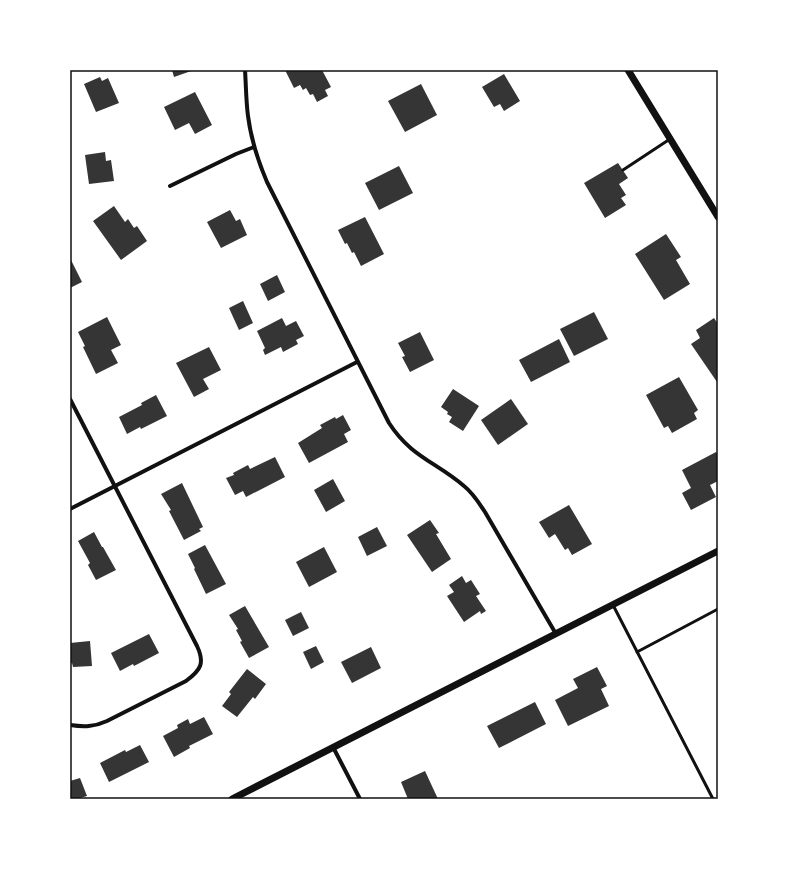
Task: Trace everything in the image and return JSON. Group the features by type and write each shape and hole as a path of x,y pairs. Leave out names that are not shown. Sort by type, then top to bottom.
{"street":[{"path":"245,70 248,116 254,147 267,182 389,423 401,439 416,454 461,483 472,493 556,634"},
{"path":"628,70 718,217"},
{"path":"170,186 236,154 254,147"},
{"path":"70,509 357,362"},
{"path":"70,399 197,646 202,659 201,664 195,673 186,681 107,721 94,726 86,727 70,725"},
{"path":"232,799 718,551"},
{"path":"334,747 360,799"}],"lane":[{"path":"623,170 670,140"},
{"path":"613,604 713,799"},
{"path":"637,652 718,609"}],"building":[{"path":"172,70 194,70 174,77"},
{"path":"285,70 322,70 331,87 325,90 328,96 317,102 313,94 310,95 306,88 303,90 300,85 294,88"},
{"path":"504,74 520,101 504,111 500,104 494,107 482,87"},
{"path":"100,77 102,81 108,78 119,103 96,112 84,84"},
{"path":"421,84 437,115 405,132 388,101"},
{"path":"195,92 212,125 195,134 189,123 175,130 164,107"},
{"path":"105,152 106,161 111,160 114,181 89,184 85,155"},
{"path":"618,163 628,178 619,184 626,195 621,198 626,205 605,218 584,183"},
{"path":"399,166 413,193 379,210 365,183"},
{"path":"114,206 125,222 128,219 134,228 137,226 147,241 121,260 93,221"},
{"path":"230,210 236,221 240,219 247,235 221,248 207,222"},
{"path":"365,217 384,254 361,266 354,252 352,253 347,243 345,244 338,230"},
{"path":"666,234 681,257 676,260 690,284 664,300 635,254"},
{"path":"70,258 82,282 70,288"},
{"path":"277,275 285,292 268,301 260,284"},
{"path":"243,301 253,323 239,330 229,308"},
{"path":"594,312 608,339 574,356 560,329"},
{"path":"107,317 121,345 111,350 118,363 96,374 83,347 85,346 78,332"},
{"path":"282,318 286,326 296,321 304,336 296,340 298,344 283,352 281,347 265,355 263,350 265,348 257,331"},
{"path":"714,318 718,324 717,382 691,344 700,338 696,330"},
{"path":"420,332 434,360 410,372 402,357 405,356 398,343"},
{"path":"559,339 570,362 531,382 519,360"},
{"path":"209,347 221,370 203,379 209,389 194,397 176,363"},
{"path":"679,377 698,410 694,413 697,419 672,433 668,426 664,428 646,395"},
{"path":"453,389 479,406 463,431 449,422 452,417 441,407"},
{"path":"156,395 167,416 127,434 119,417 142,405 141,403"},
{"path":"511,399 528,424 498,445 481,420"},
{"path":"343,415 351,430 344,434 348,442 309,463 298,443 322,428 320,425 335,417 336,419"},
{"path":"716,452 718,455 718,481 710,485 716,497 691,510 682,493 691,488 682,470"},
{"path":"275,457 285,477 246,497 243,491 235,495 226,478 234,475 233,473 248,465 250,469"},
{"path":"333,479 345,501 326,512 314,490"},
{"path":"182,483 203,527 199,529 201,531 184,540 169,511 171,510 161,494"},
{"path":"569,505 592,544 572,555 568,548 565,550 555,534 549,538 539,522"},
{"path":"430,520 439,533 436,534 451,559 432,572 407,535"},
{"path":"377,527 387,546 367,556 358,537"},
{"path":"94,532 116,570 96,580 88,565 90,563 78,541"},
{"path":"205,545 226,584 206,594 188,554"},
{"path":"324,547 337,572 309,587 296,562"},
{"path":"462,576 466,583 471,580 480,594 476,596 486,611 481,614 480,611 464,622 447,596 454,592 449,585"},
{"path":"245,606 269,647 249,658 240,642 242,641 236,630 238,629 229,615"},
{"path":"301,612 309,628 293,636 285,620"},
{"path":"149,634 159,653 134,666 133,664 120,671 111,653"},
{"path":"90,641 92,666 73,667 72,663 70,664 70,643"},
{"path":"316,646 324,662 311,669 303,652"},
{"path":"371,647 381,668 352,683 341,662"},
{"path":"597,667 607,686 601,689 609,706 568,726 555,700 578,688 573,679"},
{"path":"247,669 266,684 255,699 253,697 237,717 222,706 231,694 229,692"},
{"path":"535,702 546,724 499,748 487,726"},
{"path":"204,717 213,734 189,746 190,748 174,757 163,736 178,728 177,725 188,719 190,724"},
{"path":"140,745 149,762 109,782 100,763 125,750 126,752"},
{"path":"425,771 438,799 408,799 401,782"},
{"path":"80,778 87,796 77,799 70,799 70,781"}]}
